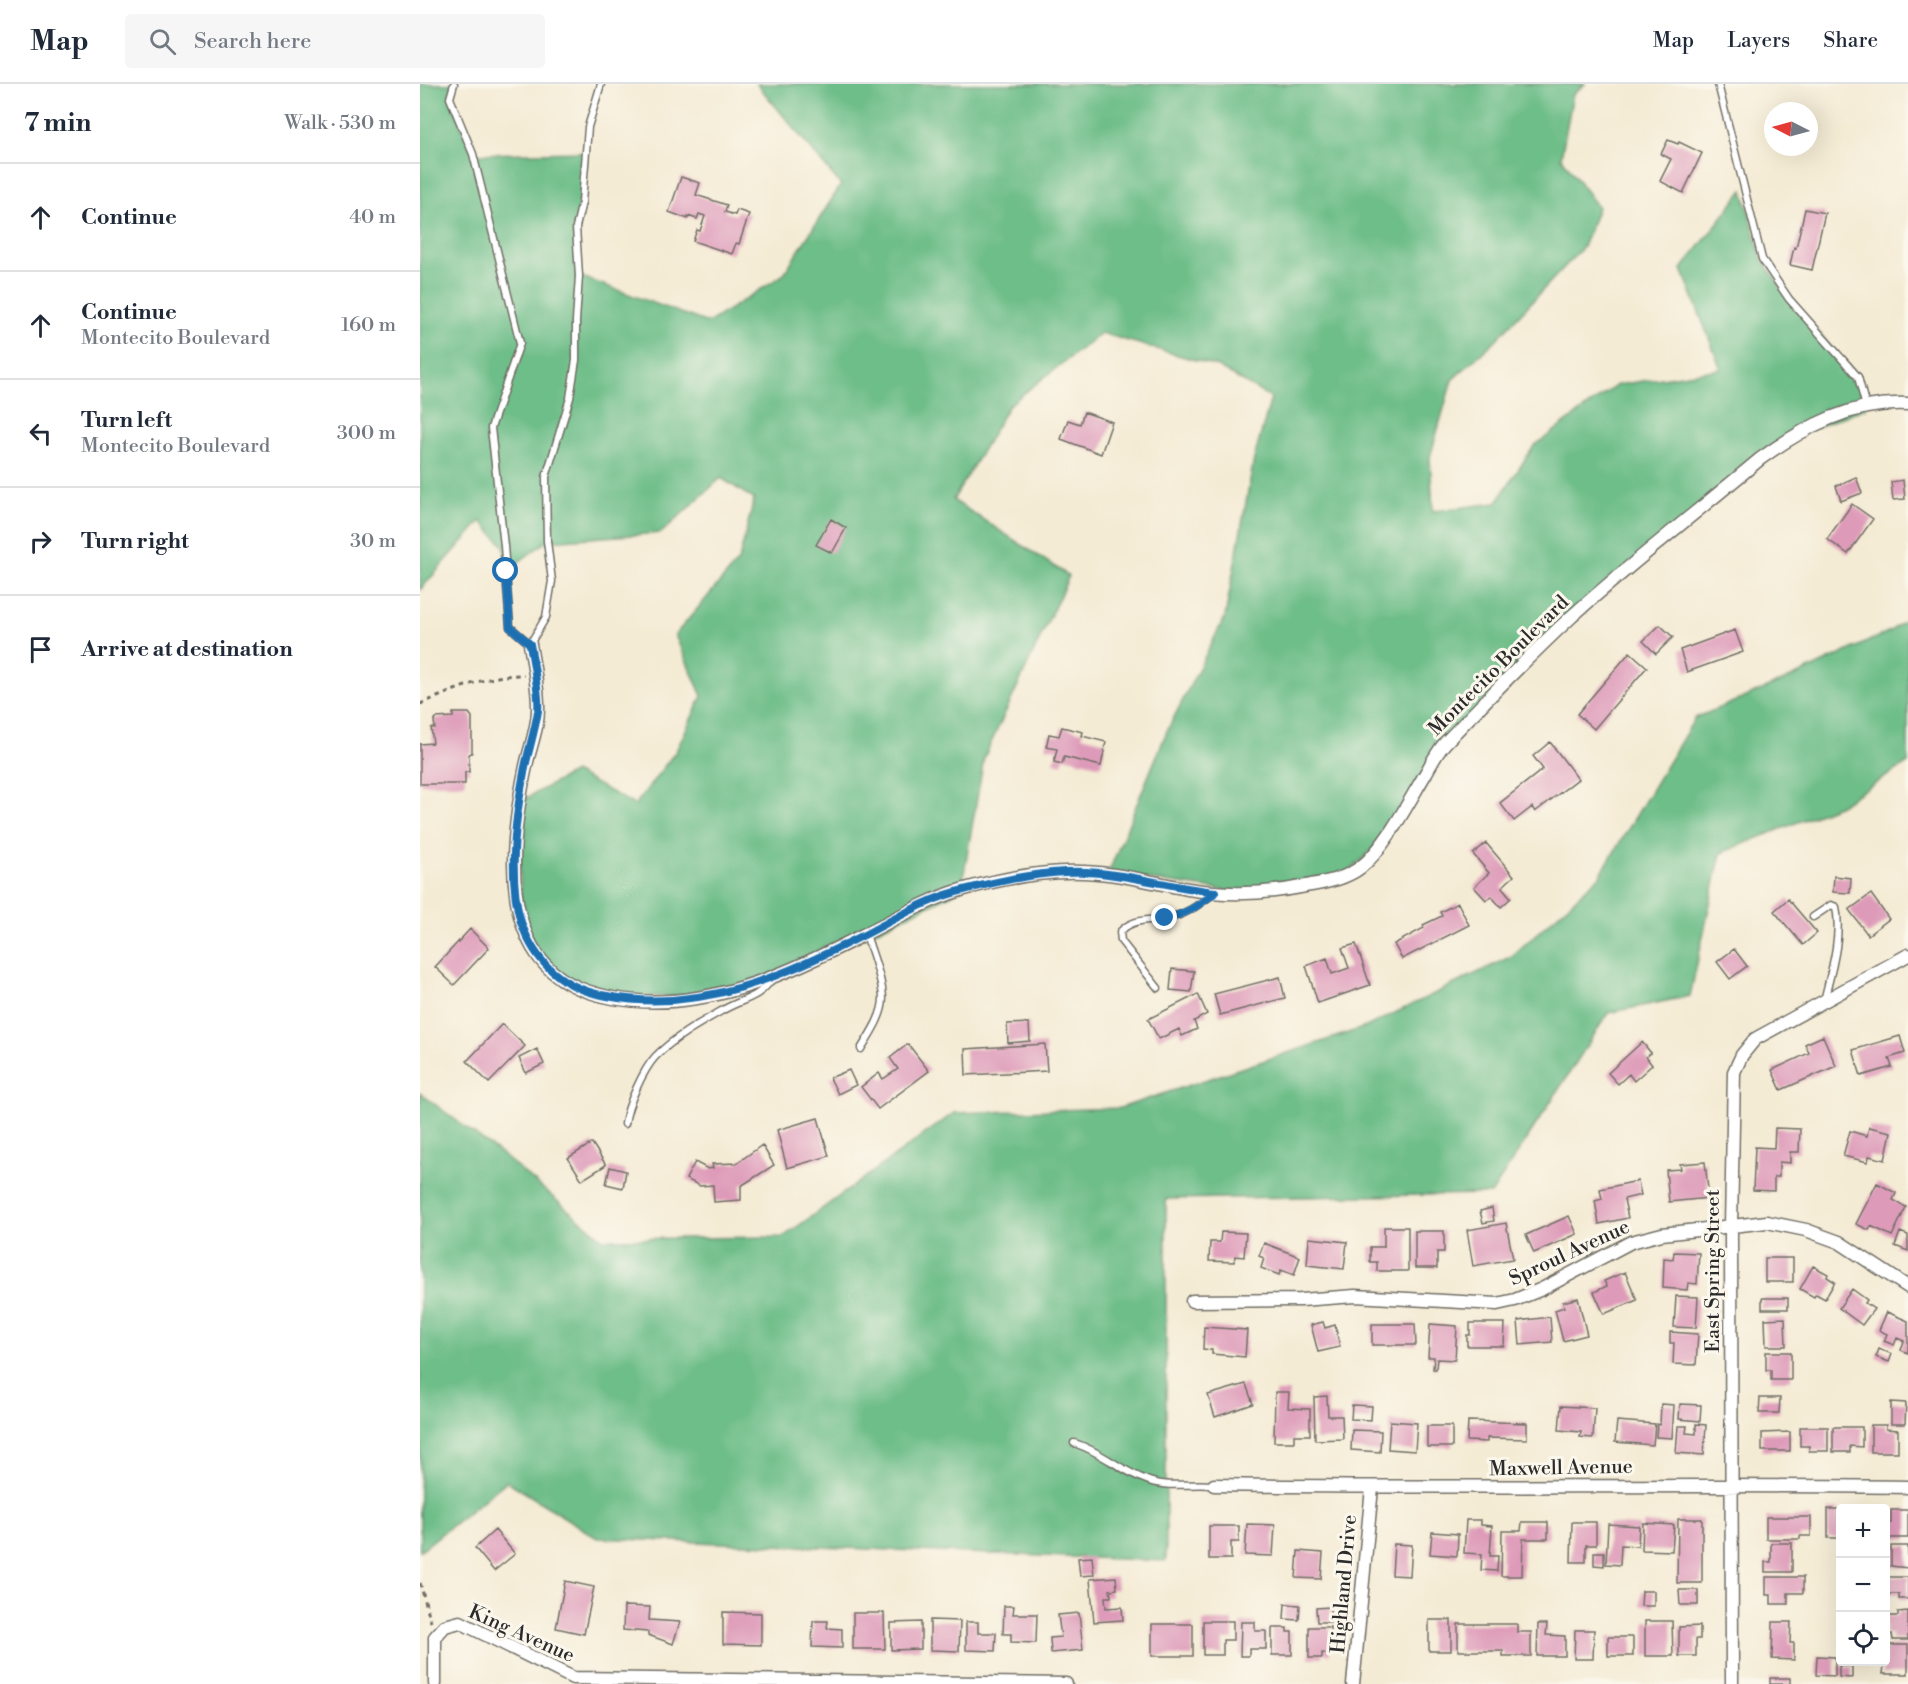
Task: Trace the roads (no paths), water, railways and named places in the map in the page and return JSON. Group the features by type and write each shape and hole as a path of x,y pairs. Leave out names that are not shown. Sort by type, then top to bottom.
{"street":[{"name":"Montecito Boulevard","path":"530,644 539,709 519,802 515,836 515,875 520,920 536,953 548,968 568,984 604,996 639,1001 699,997 746,987 773,978 866,934 918,906 943,896 961,890 1035,875 1088,872 1216,892 1250,894 1298,888 1346,875 1363,866 1393,829 1440,748 1570,618 1769,452 1788,439 1821,421 1866,407 1889,403 1908,404"},
{"name":"East Spring Street","path":"1732,1684 1731,1226 1734,1072 1742,1055 1755,1040 1908,956"},
{"name":"Sproul Avenue","path":"1192,1301 1301,1300 1355,1296 1497,1304 1515,1300 1542,1289 1631,1242 1662,1234 1767,1222 1806,1230 1839,1242 1908,1287"},
{"name":"Maxwell Avenue","path":"1214,1485 1372,1488 1732,1484 1908,1487"},
{"name":"Highland Drive","path":"1353,1684 1372,1488"},
{"name":"King Avenue","path":"435,1684 435,1637 445,1626 460,1622 573,1678 1066,1684"}],"lane":[{"path":"454,84 450,98 473,154 520,343 490,428 504,546 510,627 530,644 546,617 552,581 547,541 546,477 570,398 576,360 579,276 576,227 582,202 588,127 601,84"},
{"path":"1718,84 1762,259 1790,299 1858,377 1866,407"},
{"path":"1158,988 1121,941 1119,932 1138,920 1174,917 1190,910 1216,892"},
{"path":"1813,917 1831,905 1836,907 1838,916 1834,953 1824,1002"},
{"path":"861,1049 877,1023 883,999 866,934"},
{"path":"625,1124 626,1114 634,1093 654,1058 679,1038 724,1009 764,991 773,978"},
{"path":"1074,1443 1088,1447 1148,1481 1161,1484 1214,1485"}]}
